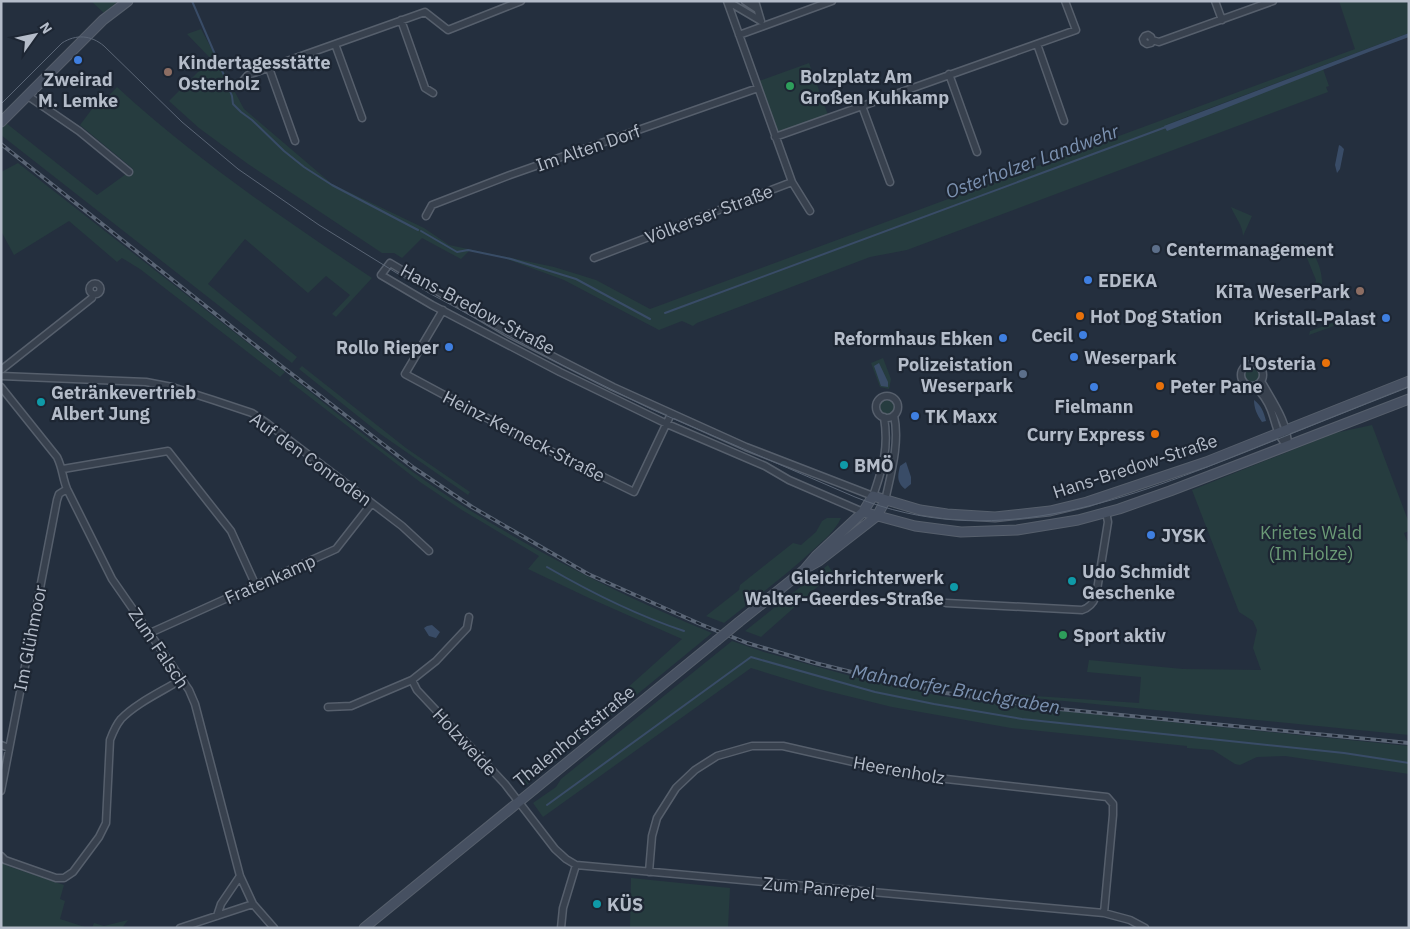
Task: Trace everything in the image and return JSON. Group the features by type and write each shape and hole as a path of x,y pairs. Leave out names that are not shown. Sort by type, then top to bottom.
{"main road":[{"path":"2,120 103,20 128,1"},
{"name":"Hans-Bredow-Straße","path":"874,496 885,501 920,510 947,514 995,517 1050,511 1086,502 1206,462 1409,381"},
{"name":"Hans-Bredow-Straße","path":"863,512 916,526 944,531 995,531 1038,528 1078,520 1170,492 1409,399"},
{"name":"Thalenhorststraße","path":"804,570 816,556 863,512 874,496"},
{"path":"877,516 885,501"},
{"name":"Thalenhorststraße","path":"364,928 739,622 804,570 819,561 877,516"}],"street":[{"path":"241,83 248,75 425,12 448,30 521,1"},
{"path":"727,1 762,24"},
{"path":"727,1 792,182"},
{"path":"745,1 757,8"},
{"path":"755,1 762,24"},
{"path":"739,35 762,24 832,1"},
{"path":"775,137 1076,30 1065,1"},
{"path":"1215,1 1222,20"},
{"path":"1152,40 1159,42 1273,1"},
{"path":"401,20 426,88 433,93"},
{"path":"335,44 362,118"},
{"path":"1037,44 1064,121"},
{"path":"268,68 294,141"},
{"path":"949,74 977,152"},
{"name":"Im Alten Dorf","path":"426,216 432,205 510,174 758,88"},
{"path":"28,96 79,130 129,172"},
{"path":"862,106 890,182"},
{"name":"Völkerser Straße","path":"594,258 792,182 810,211"},
{"name":"Hans-Bredow-Straße","path":"863,512 789,480 765,466 667,424 560,372 408,292 380,275 390,263 510,334 606,383 777,461 796,466 874,496"},
{"path":"1,370 92,298 93,294"},
{"name":"Heinz-Kerneck-Straße","path":"443,310 405,374 526,440 634,492 671,414"},
{"path":"1255,386 1261,381 1263,374 1261,368 1252,364 1245,366 1241,371 1241,379 1246,385 1255,386 1267,401 1282,431 1288,438 1288,446"},
{"name":"Auf den Conroden","path":"1,376 146,382 172,387 252,414 268,424 402,526 429,551"},
{"path":"1261,381 1273,400 1282,431"},
{"name":"Zum Falsch","path":"1,387 57,457 63,469 63,480 67,489 112,580 182,679 195,704 240,876 253,904 274,928"},
{"path":"885,501 894,460 896,438 894,415 898,408 896,400 891,396 879,399 876,407 878,413 884,417 894,415"},
{"path":"874,496 886,454 887,441 884,417"},
{"path":"63,469 168,451 231,531 256,586"},
{"name":"Im Glühmoor","path":"1,791 56,500 59,494 67,489"},
{"name":"Fratenkamp","path":"150,633 336,549 372,503"},
{"path":"946,603 1082,610 1088,608 1096,596 1108,522 1106,512"},
{"path":"328,708 351,706 412,680 436,661 467,628 469,616"},
{"path":"1,856 5,860 56,878 64,878 73,872 99,837 106,823 110,740 114,728 130,711 182,679"},
{"name":"Holzweide","path":"412,680 418,690 519,802"},
{"path":"1,745 9,748"},
{"name":"Heerenholz","path":"649,872 652,836 657,818 676,788 694,770 717,756 752,746 783,746 910,775 1107,797 1112,804 1113,815 1104,913"},
{"path":"519,802 555,849 576,865 563,908 561,928"},
{"name":"Zum Panrepel","path":"576,865 1104,913 1130,920 1145,928"},
{"path":"217,916 221,904 240,876"},
{"path":"180,928 253,904"}],"green space":[{"path":"91,1 115,1 116,3 104,13"},
{"path":"1339,1 1404,1 1409,5 1409,33 1165,125 1323,69 1329,86 1326,87 1328,92 907,250 870,257 693,326 682,321 659,330 564,280 504,258 469,251 461,259 422,238 402,258 394,253 382,253 248,164 199,128 169,101 211,59 187,34 201,29 244,109 332,184 424,228 449,245 554,267 596,280 650,309 1355,49"},
{"path":"809,63 828,115 777,133 759,81"},
{"path":"117,87 209,164 273,211 372,278 336,317 332,314 350,295 326,276 308,293 245,239 208,284 297,357 292,363 1,135 1,129 6,123 97,195 133,169 80,125 98,101 101,104"},
{"path":"18,163 285,372 280,377 140,269 122,258 117,262 69,221 14,255 1,231 1,172"},
{"path":"1231,207 1252,216 1243,236 1243,232"},
{"path":"1304,243 1318,264 1322,288 1315,285 1316,280 1302,246"},
{"path":"1354,315 1356,318 1309,335 1310,331"},
{"path":"883,358 891,379 889,389 880,387 871,363"},
{"path":"302,366 406,448 470,492 468,495 379,433 299,369"},
{"path":"1252,367 1260,375 1252,383 1244,375"},
{"path":"291,377 413,472 486,520 580,573 712,633 523,788 520,784 682,639 528,569 539,556 462,510 420,482 289,381"},
{"path":"887,399 895,407 887,415 879,407"},
{"name":"Krietes Wald (Im Holze)","path":"1372,425 1409,523 1409,531 1404,533 1409,546 1409,735 1013,696 932,683 1005,694 1139,703 1141,677 1087,672 1089,660 1183,669 1261,670 1253,648 1257,630 1253,621 1239,612 1192,490 1335,433"},
{"path":"827,518 841,518 825,539 780,578 724,623 706,616 739,590 740,585 793,543 801,545 816,532 822,521"},
{"path":"828,565 833,573 761,637 745,631"},
{"path":"732,641 764,652 858,678 941,696 1013,706 1409,746 1409,774 1285,756 1257,757 1240,765 1235,764 1213,750 1011,728 892,707 819,689 751,668 543,817 533,803 556,787 561,779"},
{"path":"1,861 8,866 64,885 60,899 65,901 60,919 88,928 1,928"},
{"path":"631,878 730,888 728,928 630,928"},
{"path":"128,920 122,928 92,928 94,923 104,926"}],"water":[{"path":"1409,33 1409,37 1167,131 1164,126"},
{"path":"1339,145 1344,149 1340,169 1337,173 1335,165"},
{"path":"879,363 888,382 888,387 881,386 874,366"},
{"path":"1254,400 1262,409 1266,421 1262,422 1259,417 1255,409"},
{"path":"906,462 911,477 911,484 905,489 900,484 898,475 900,466"},
{"path":"432,625 440,632 436,638 429,636 424,628"}],"waterway":[{"name":"Osterholzer Landwehr","path":"192,1 223,73 232,96 233,104 304,167 332,185 418,230"},
{"name":"Osterholzer Landwehr","path":"665,313 1166,127"},
{"name":"Osterholzer Landwehr","path":"421,231 457,252 468,250 511,259 576,279 650,319"},
{"path":"547,567 648,618 684,631"},
{"name":"Mahndorfer Bruchgraben","path":"547,805 751,657 875,692 1022,719 1344,753 1409,763"}],"tram line":[{"path":"1,104 62,43 78,37 89,38 99,42 182,122 238,169 319,225 429,293 564,366 651,409 855,497 905,513 955,520 1004,520 1052,514 1100,503 1148,489 1409,387"}],"railway":[{"path":"1,144 280,365 414,468 472,507 588,574 700,624 747,643 815,663 946,693 1049,708 1409,743"}],"place":[{"name":"Zweirad M. Lemke","path":"78,60"},
{"name":"Kindertagesstätte Osterholz","path":"168,72"},
{"name":"Bolzplatz Am Großen Kuhkamp","path":"790,86"},
{"name":"Centermanagement","path":"1156,249"},
{"name":"EDEKA","path":"1088,280"},
{"name":"KiTa WeserPark","path":"1360,291"},
{"name":"Hot Dog Station","path":"1080,316"},
{"name":"Kristall-Palast","path":"1386,318"},
{"name":"Cecil","path":"1083,335"},
{"name":"Reformhaus Ebken","path":"1003,338"},
{"name":"Rollo Rieper","path":"449,347"},
{"name":"Weserpark","path":"1074,357"},
{"name":"L'Osteria","path":"1326,363"},
{"name":"Polizeistation Weserpark","path":"1023,374"},
{"name":"Peter Pane","path":"1160,386"},
{"name":"Fielmann","path":"1094,387"},
{"name":"Getränkevertrieb Albert Jung","path":"41,402"},
{"name":"TK Maxx","path":"915,416"},
{"name":"Curry Express","path":"1155,434"},
{"name":"BMÖ","path":"844,465"},
{"name":"JYSK","path":"1151,535"},
{"name":"Udo Schmidt Geschenke","path":"1072,581"},
{"name":"Gleichrichterwerk Walter-Geerdes-Straße","path":"954,587"},
{"name":"Sport aktiv","path":"1063,635"},
{"name":"KÜS","path":"597,904"}]}
